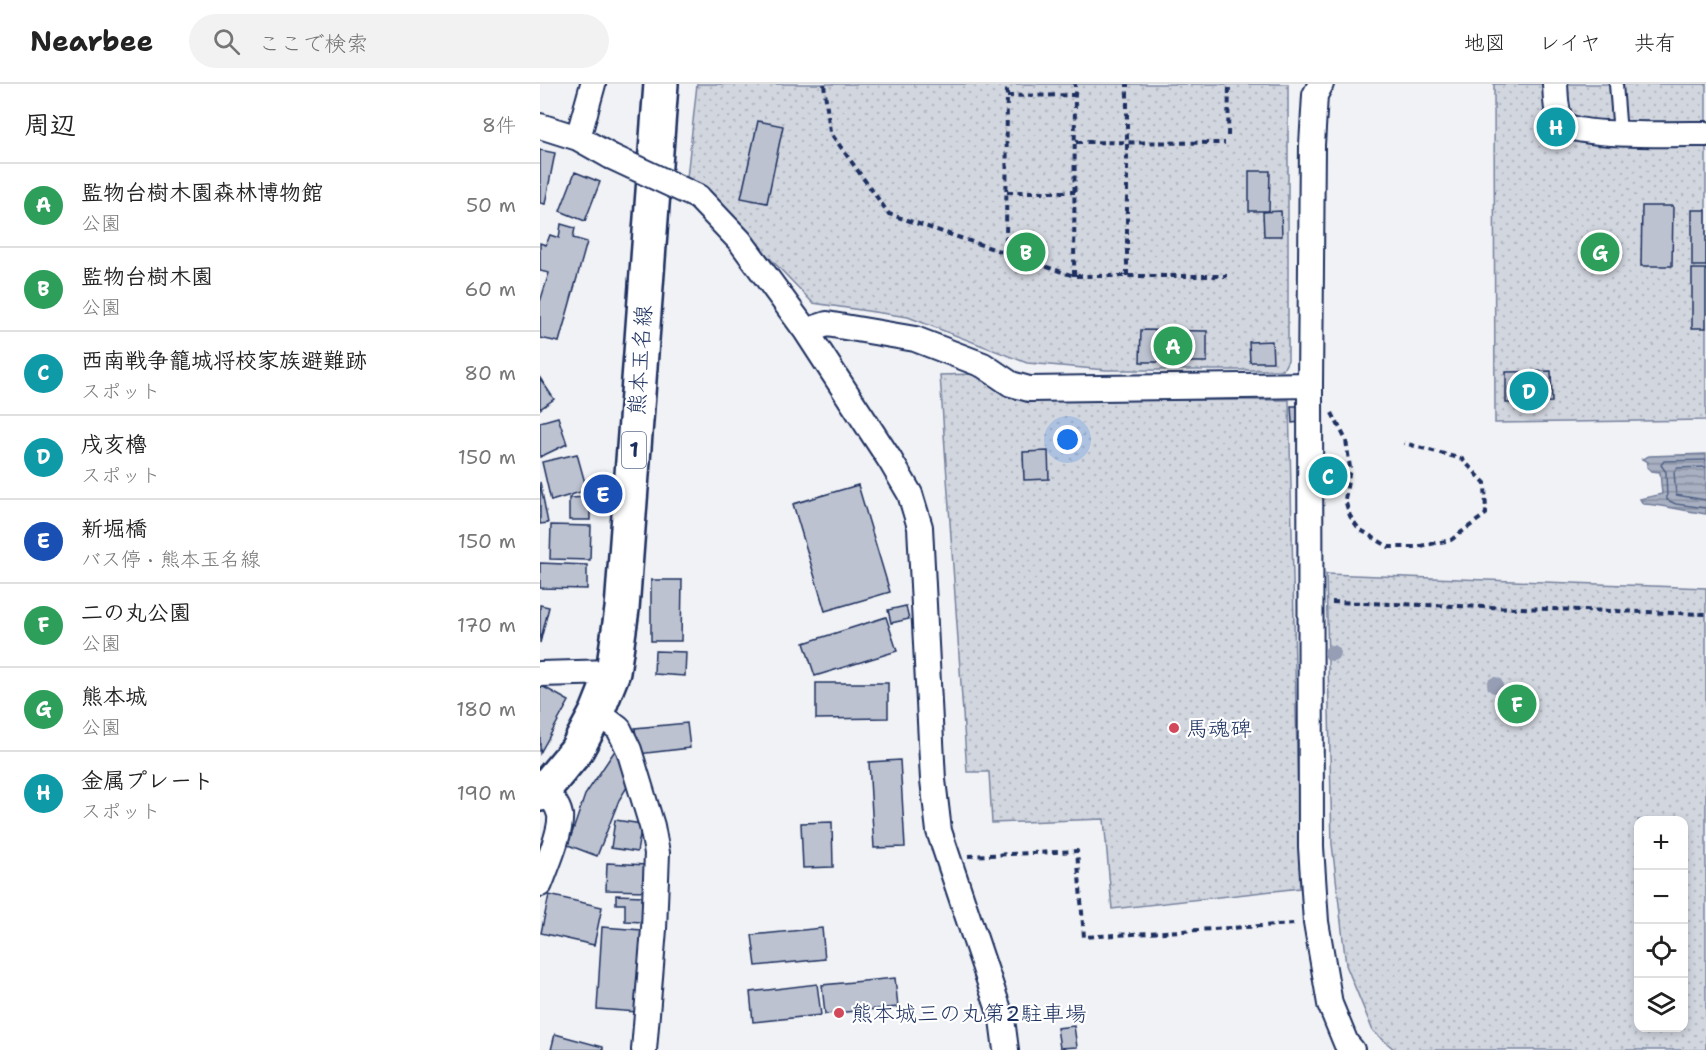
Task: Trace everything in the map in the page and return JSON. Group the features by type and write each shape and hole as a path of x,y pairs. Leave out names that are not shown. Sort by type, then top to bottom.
{"main road":[{"name":"熊本玉名線","path":"541,791 576,751 597,712 613,672 622,609 661,84"}],"street":[{"path":"578,138 593,84"},
{"path":"1321,84 1316,95 1312,145 1311,847 1316,922 1330,1004 1346,1043 1352,1050"},
{"path":"1555,84 1559,117 1565,125 1574,129 1620,134 1706,134"},
{"path":"540,126 578,138 610,156 698,197 740,241 806,331 890,460 910,495 920,527 933,780 939,831 1002,1018 1006,1050"},
{"path":"806,331 827,324 915,339 983,365 1011,384 1029,389 1310,395"},
{"path":"540,674 613,672"},
{"path":"597,712 620,729 630,750 652,826 657,853 654,929 644,1050"},
{"path":"540,885 558,831 560,815 554,802 541,791"}],"lane":[{"path":"1616,84 1620,134"}],"path":[{"path":"824,84 830,132 889,214 1074,276 1227,276"},
{"path":"1006,253 1007,84"},
{"path":"1074,276 1075,84"},
{"path":"1126,276 1127,84"},
{"path":"1228,136 1229,84"},
{"path":"1007,96 1075,95"},
{"path":"1076,142 1225,143"},
{"path":"1006,192 1075,192"},
{"path":"1310,395 1328,408 1346,440 1350,468 1345,500 1350,516 1359,529 1389,547 1415,547 1451,540 1486,514 1485,483 1462,459 1404,442"},
{"path":"1311,602 1706,614"},
{"path":"948,857 1077,851 1084,937 1316,922"}],"shaded area":[{"path":"697,84 1288,84 1288,360 1283,370 1106,370 1027,363 908,317 813,303 715,201 687,178"},
{"path":"1494,84 1706,84 1706,420 1495,423"},
{"path":"974,374 1012,397 1052,400 1289,400 1300,888 1112,909 1104,819 992,823 989,772 967,772 940,375"},
{"path":"1326,574 1706,588 1706,1050 1395,1050 1373,1031 1346,965 1332,844"}],"water":[{"path":"1706,454 1706,514 1643,504 1640,499 1662,494 1660,472 1651,471 1647,467 1648,462 1642,459 1649,456"}],"building":[{"path":"758,121 783,126 767,203 741,198"},
{"path":"540,150 555,153 545,204 540,203"},
{"path":"1249,171 1270,171 1269,211 1249,211"},
{"path":"575,172 600,182 585,221 560,211"},
{"path":"1642,206 1673,206 1672,266 1641,266"},
{"path":"1692,210 1706,210 1706,266 1692,266"},
{"path":"1281,211 1282,236 1264,236 1263,212"},
{"path":"561,224 575,228 573,238 587,242 559,342 540,338 540,302 549,273 540,271 540,243 546,245 550,235 559,238"},
{"path":"1692,269 1706,269 1706,328 1692,328"},
{"path":"1141,330 1207,331 1207,362 1140,362"},
{"path":"1272,341 1273,362 1250,362 1249,342"},
{"path":"1551,371 1552,402 1506,403 1506,372"},
{"path":"540,378 554,399 540,409"},
{"path":"1291,406 1299,406 1300,422 1292,423"},
{"path":"558,417 567,444 540,457 540,422"},
{"path":"1048,451 1049,479 1024,480 1023,452"},
{"path":"577,454 587,490 551,501 542,462"},
{"path":"540,482 548,523 540,524"},
{"path":"858,485 890,592 825,611 793,504"},
{"path":"590,497 590,520 569,520 569,498"},
{"path":"551,525 591,526 590,560 550,559"},
{"path":"540,563 587,565 587,589 540,588"},
{"path":"651,580 682,580 681,641 651,641"},
{"path":"540,605 549,607 540,643"},
{"path":"906,606 909,619 891,623 888,610"},
{"path":"886,617 897,651 815,676 804,643"},
{"path":"655,651 686,652 685,676 654,674"},
{"path":"816,683 888,683 888,718 816,719"},
{"path":"542,686 569,701 540,753 540,688"},
{"path":"687,723 690,748 638,754 635,728"},
{"path":"616,749 629,784 619,800 597,856 568,845 585,795"},
{"path":"900,760 905,847 874,848 869,762"},
{"path":"615,820 642,824 637,852 611,848"},
{"path":"832,822 833,867 803,868 801,823"},
{"path":"607,863 647,865 646,891 606,890"},
{"path":"549,895 602,907 594,945 541,933"},
{"path":"616,895 643,896 642,922 625,921 625,904 616,904"},
{"path":"602,927 642,930 637,1012 597,1009"},
{"path":"822,928 825,959 756,966 752,935"},
{"path":"895,978 898,1007 825,1014 822,985"},
{"path":"817,984 821,1015 753,1022 750,992"},
{"path":"1074,1026 1077,1047 1060,1048 1057,1028"},
{"path":"555,1034 603,1047 603,1050 551,1050"}],"place":[{"name":"金属プレート","path":"1556,127"},
{"name":"監物台樹木園","path":"1026,252"},
{"name":"熊本城","path":"1600,252"},
{"name":"監物台樹木園森林博物館","path":"1173,346"},
{"name":"戌亥櫓","path":"1529,391"},
{"name":"西南戦争籠城将校家族避難跡","path":"1328,476"},
{"name":"新堀橋","path":"603,494"},
{"name":"二の丸公園","path":"1517,704"},
{"name":"馬魂碑","path":"1174,728"},
{"name":"熊本城三の丸第2駐車場","path":"839,1013"}]}
